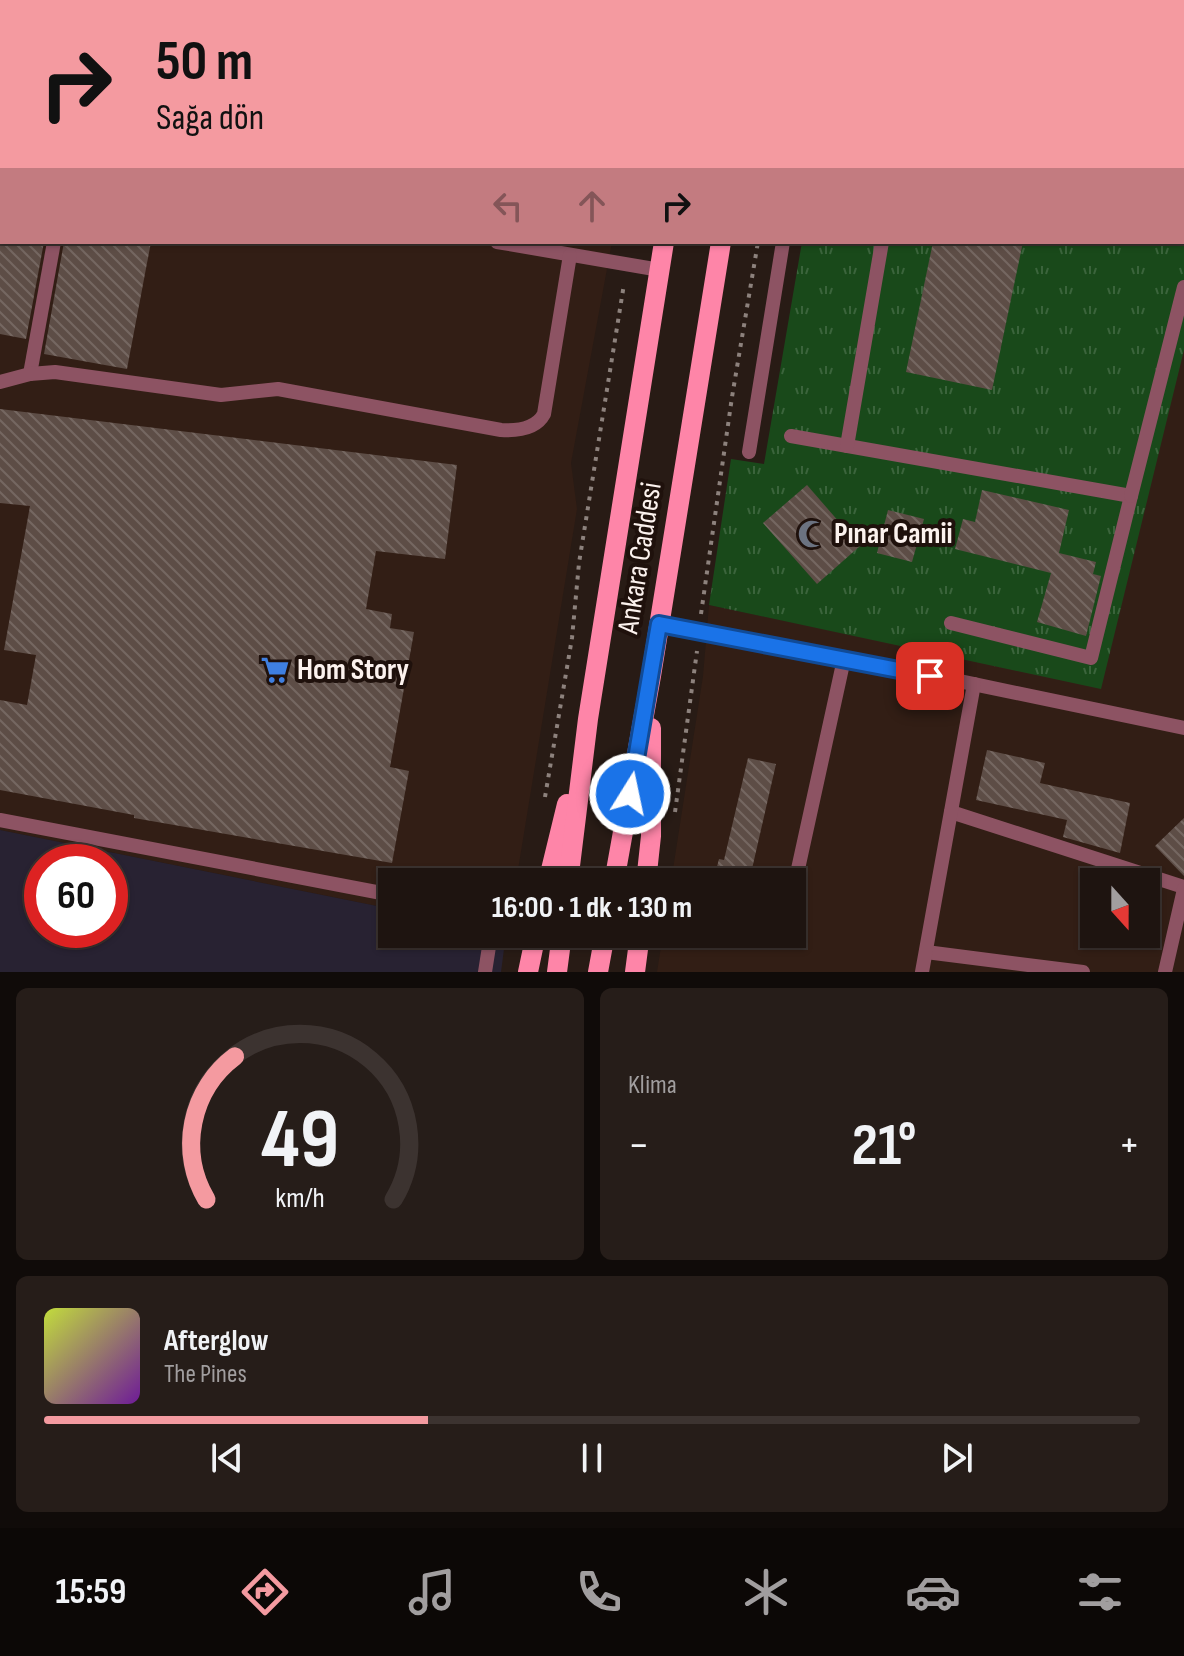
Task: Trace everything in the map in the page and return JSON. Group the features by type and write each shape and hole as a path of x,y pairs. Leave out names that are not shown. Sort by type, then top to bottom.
{"main road":[{"name":"Ankara Caddesi","path":"570,868 588,719 664,244"},
{"name":"Ankara Caddesi","path":"617,868 651,676 721,244"},
{"path":"648,868 651,836 651,676"},
{"path":"551,868 588,719"},
{"path":"528,972 533,948"},
{"path":"557,972 560,948"},
{"path":"598,972 602,948"},
{"path":"635,972 638,948"}],"lane":[{"path":"30,374 54,244"},
{"path":"508,244 660,270"},
{"path":"749,452 783,244"},
{"path":"847,446 882,244"},
{"path":"0,382 30,374 55,372 221,395 278,389 501,430 528,427 541,420 546,407 570,255"},
{"path":"951,623 1091,658 1184,287"},
{"path":"791,436 1131,496"},
{"path":"659,624 1184,728"},
{"path":"798,868 844,659"},
{"path":"922,972 974,684"},
{"path":"951,812 1184,888 1165,972"},
{"path":"0,820 378,892"},
{"path":"485,972 489,948"},
{"path":"926,952 1083,972"}],"path":[{"path":"675,813 732,397 758,244"},
{"path":"543,806 572,638 579,563 627,265"}],"shaded area":[{"name":"Hom Story","path":"0,244 612,244 571,463 577,509 518,868 378,868 378,906 128,856 128,844 69,844 0,830"},
{"path":"803,244 1184,244 1184,972 657,972 661,948 806,948 806,868 673,868 703,676 709,605 919,649"},
{"path":"0,830 69,844 24,844 24,948 128,948 128,856 378,906 378,948 504,948 501,972 0,972"}],"green space":[{"path":"802,244 1184,244 1184,350 1101,689 709,605 731,459 764,464"}],"building":[{"path":"0,244 44,244 26,339 0,334"},
{"path":"64,244 151,244 127,369 44,354"},
{"path":"933,244 1023,244 992,390 906,372"},
{"name":"Hom Story","path":"0,409 457,465 445,559 376,551 366,609 392,614 390,628 414,632 390,767 409,771 392,863 134,818 134,815 0,790 0,700 27,705 36,655 4,650 30,506 0,503"},
{"name":"Pınar Camii","path":"807,485 860,546 817,584 763,523"},
{"path":"982,490 1069,510 1059,553 1096,562 1093,574 1101,576 1086,636 1037,622 1051,573 955,549 963,519 975,522"},
{"path":"888,510 924,519 912,562 877,553"},
{"path":"987,750 1045,763 1040,783 1130,803 1120,853 1063,837 1067,820 976,800"},
{"path":"748,758 776,764 752,868 717,868 719,859 724,860"},
{"path":"1184,818 1184,876 1155,846"}],"place":[{"name":"Pınar Camii","path":"812,534"},
{"name":"Hom Story","path":"275,670"}],"route":[{"path":"630,794 659,624 930,676"}]}
